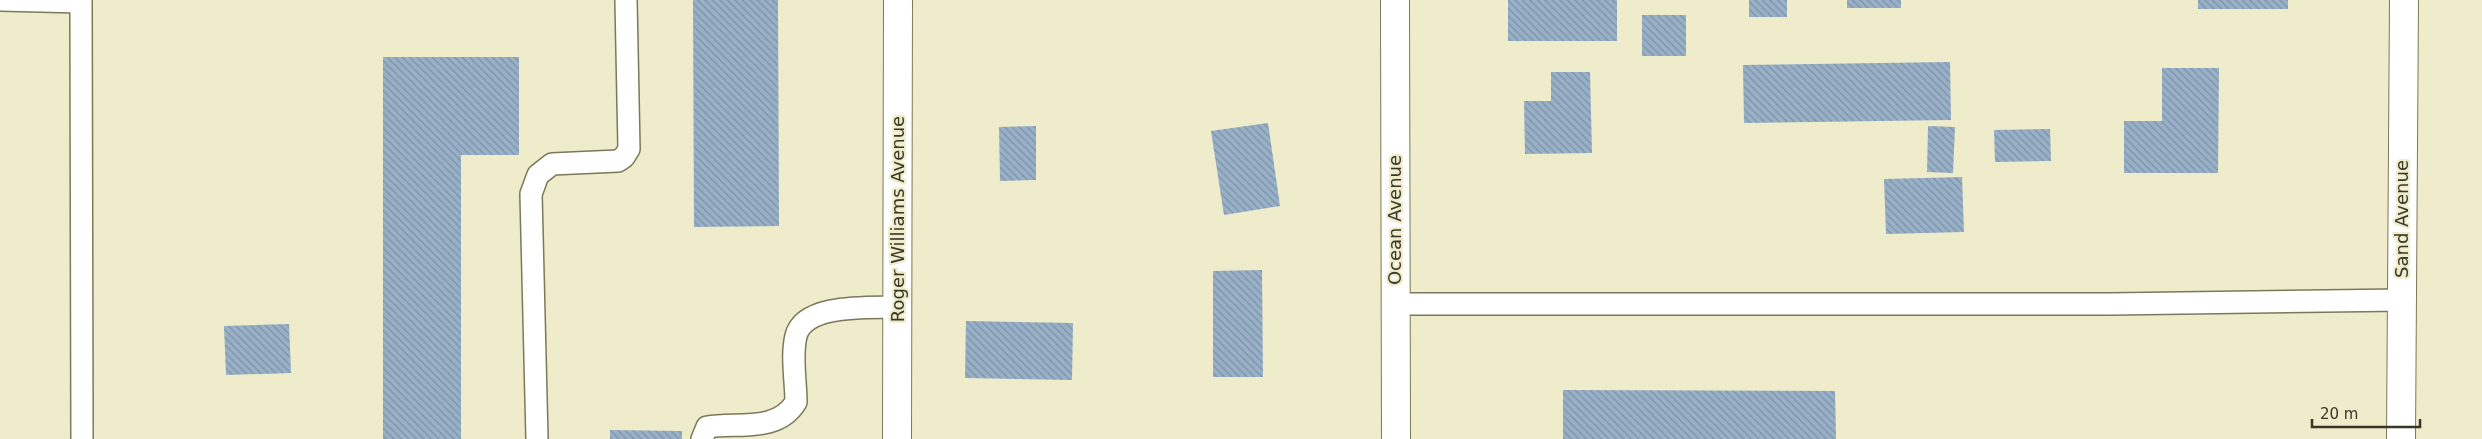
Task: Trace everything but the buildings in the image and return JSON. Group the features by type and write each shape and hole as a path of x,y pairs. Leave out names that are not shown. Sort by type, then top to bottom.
{"street":[{"name":"Roger Williams Avenue","path":"897,439 898,0"},
{"name":"Ocean Avenue","path":"1395,0 1396,439"},
{"name":"Sand Avenue","path":"2401,439 2404,0"}],"lane":[{"path":"0,0 81,1 82,439"},
{"path":"537,439 531,194 538,176 552,164 618,161 628,149 626,0"},
{"path":"1395,304 2111,304 2402,300"},
{"path":"702,439 707,427 767,423 782,418 791,410 796,402 796,335 804,321 818,313 897,307"}]}
